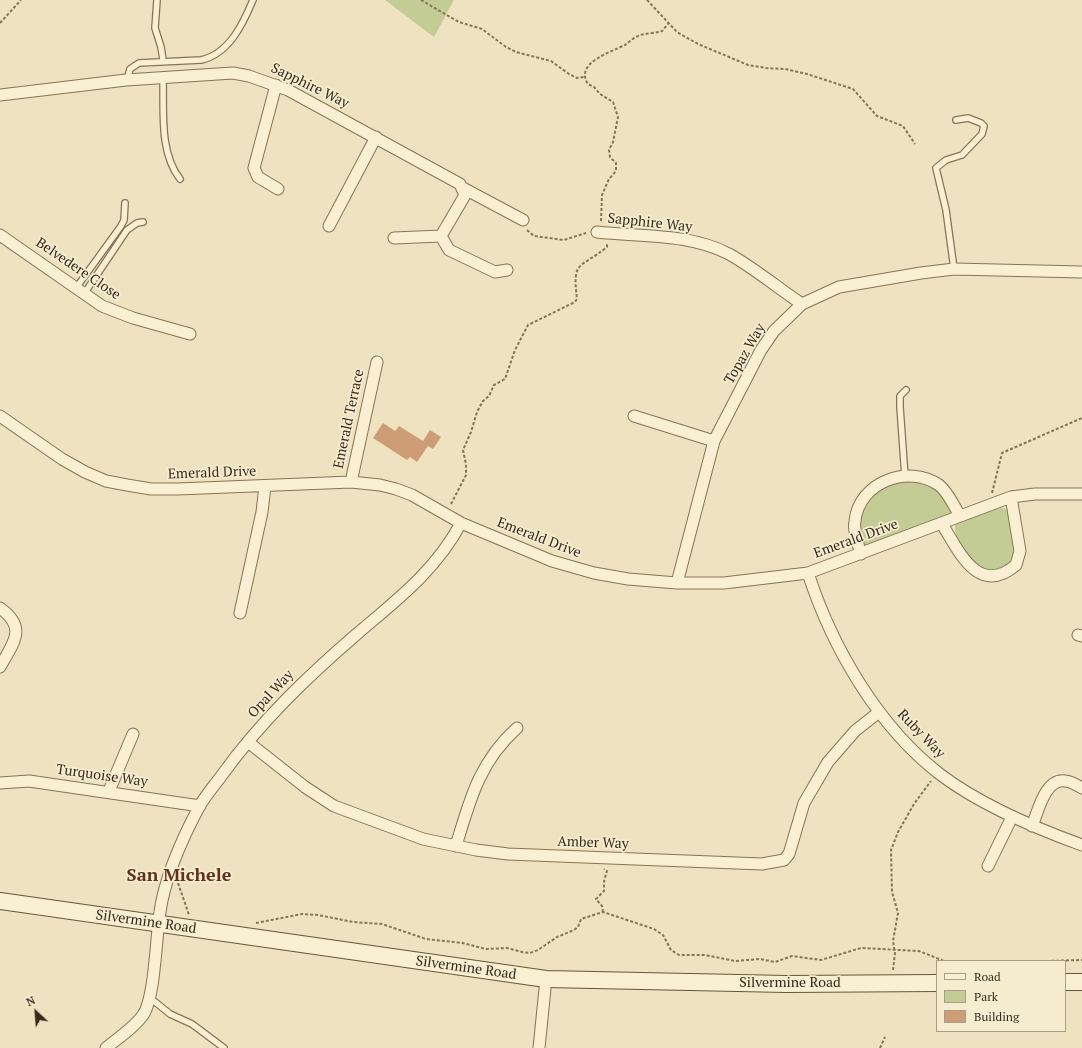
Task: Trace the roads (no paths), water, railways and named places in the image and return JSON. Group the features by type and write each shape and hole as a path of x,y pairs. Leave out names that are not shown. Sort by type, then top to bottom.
{"street":[{"name":"Sapphire Way","path":"0,95 126,80 233,73 250,76 276,85 376,137 460,184 463,188 523,220"},
{"path":"276,85 254,168 258,177 278,189"},
{"path":"328,226 376,137"},
{"path":"441,236 462,202 465,195 463,188"},
{"name":"Sapphire Way","path":"602,232 672,238 714,248 729,254 802,304"},
{"name":"Belvedere Close","path":"0,235 80,291 113,312 190,334"},
{"path":"394,238 441,236"},
{"path":"441,236 449,250 495,272 507,270"},
{"name":"Topaz Way","path":"678,584 714,441 761,350 774,331 802,304 820,294 849,284 954,269 1082,272"},
{"name":"Emerald Terrace","path":"351,482 377,362"},
{"name":"Emerald Drive","path":"0,416 62,459 85,472 106,481 151,489 351,482 380,484 412,495 461,523 552,561 594,573 628,579 678,584 724,583 808,573 1011,497 1035,494 1082,494"},
{"path":"634,416 714,441"},
{"path":"861,554 854,526 856,512 862,501 881,482 893,478 917,477 939,485 960,516"},
{"path":"240,612 262,512 265,486"},
{"path":"942,524 971,569 984,575 999,575 1016,566 1020,551 1011,497"},
{"name":"Opal Way","path":"106,1048 142,1016 149,997 160,911 169,878 200,806 248,742 276,709 314,671 422,578 440,557 461,523"},
{"name":"Ruby Way","path":"808,573 827,624 839,647 879,712 923,760 938,773 1012,817 1082,845"},
{"path":"0,608 13,619 17,630 15,639 0,667"},
{"name":"Amber Way","path":"248,742 305,787 334,806 423,838 456,846 508,854 762,864 784,860 790,854 793,846 794,834 804,803 828,762 855,731 879,712"},
{"path":"456,846 473,789 482,770 504,740 517,728"},
{"path":"108,792 134,734"},
{"path":"1032,826 1047,790 1053,784 1058,781 1066,780 1082,788"},
{"name":"Turquoise Way","path":"0,783 29,781 200,806"},
{"path":"988,866 1012,817"},
{"name":"Silvermine Road","path":"0,901 546,979 786,984 936,983"},
{"path":"539,1048 546,979"},
{"path":"1066,982 1082,982"}],"lane":[{"path":"157,0 155,28 162,47 164,60"},
{"path":"126,80 130,69 139,63 164,60 201,60 208,58 222,50 230,42 253,0"},
{"path":"162,78 167,155 174,172 180,179"},
{"path":"954,269 946,210 936,168 946,160 962,155 984,130 982,123 975,120 956,120"},
{"path":"80,291 121,226 124,220 125,203"},
{"path":"80,291 127,230 137,223 144,222"},
{"path":"905,477 900,396 906,390"},
{"path":"149,997 170,1014 192,1024 224,1048"}],"district":[{"name":"San Michele","path":"179,876"}]}
